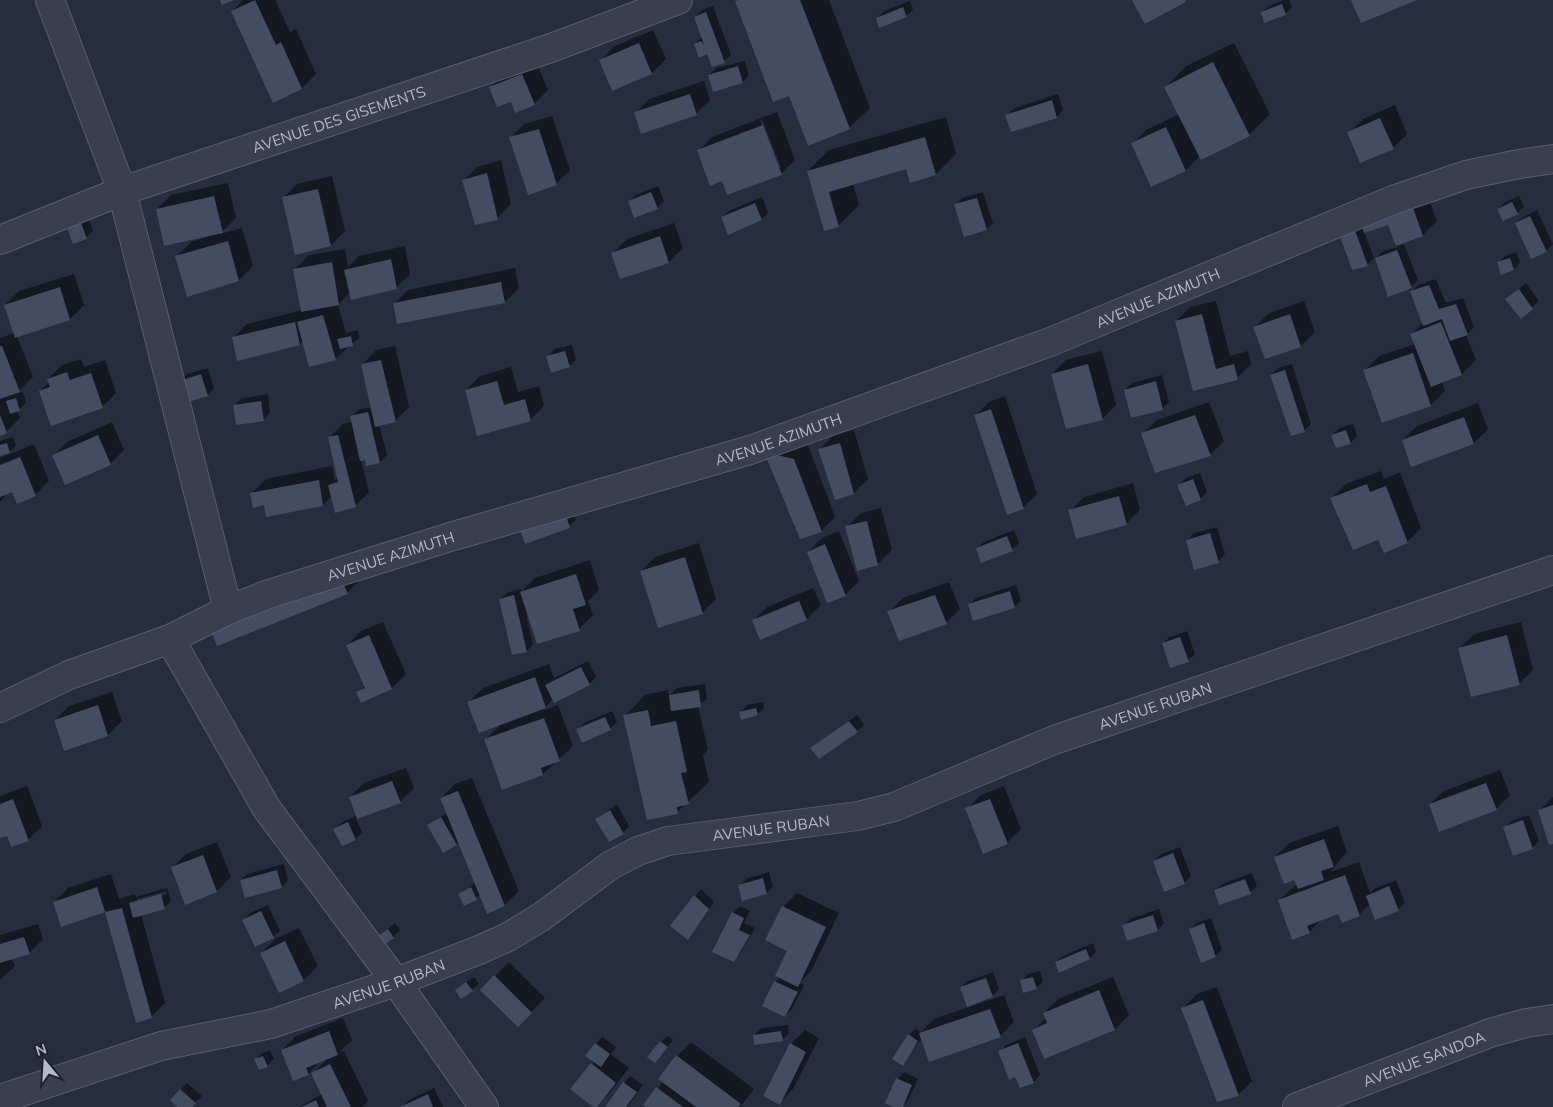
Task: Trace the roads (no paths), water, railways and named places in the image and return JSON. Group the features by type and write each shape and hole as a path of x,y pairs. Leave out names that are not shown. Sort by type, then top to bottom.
{"street":[{"path":"50,0 122,191 228,610"},
{"name":"AVENUE DES GISEMENTS","path":"0,240 122,191 551,48 678,0"},
{"name":"AVENUE AZIMUTH","path":"0,708 69,675 170,639 228,610 269,594 351,567 750,450 1059,339 1393,200 1466,175 1553,159"},
{"name":"AVENUE RUBAN","path":"0,1099 161,1046 270,1024 396,982 508,937 541,917 611,865 638,851 668,841 858,816 894,807 1054,740 1553,570"},
{"path":"170,639 267,809 396,982 484,1107"},
{"name":"AVENUE SANDOA","path":"1297,1107 1490,1033 1526,1023 1553,1019"}]}
